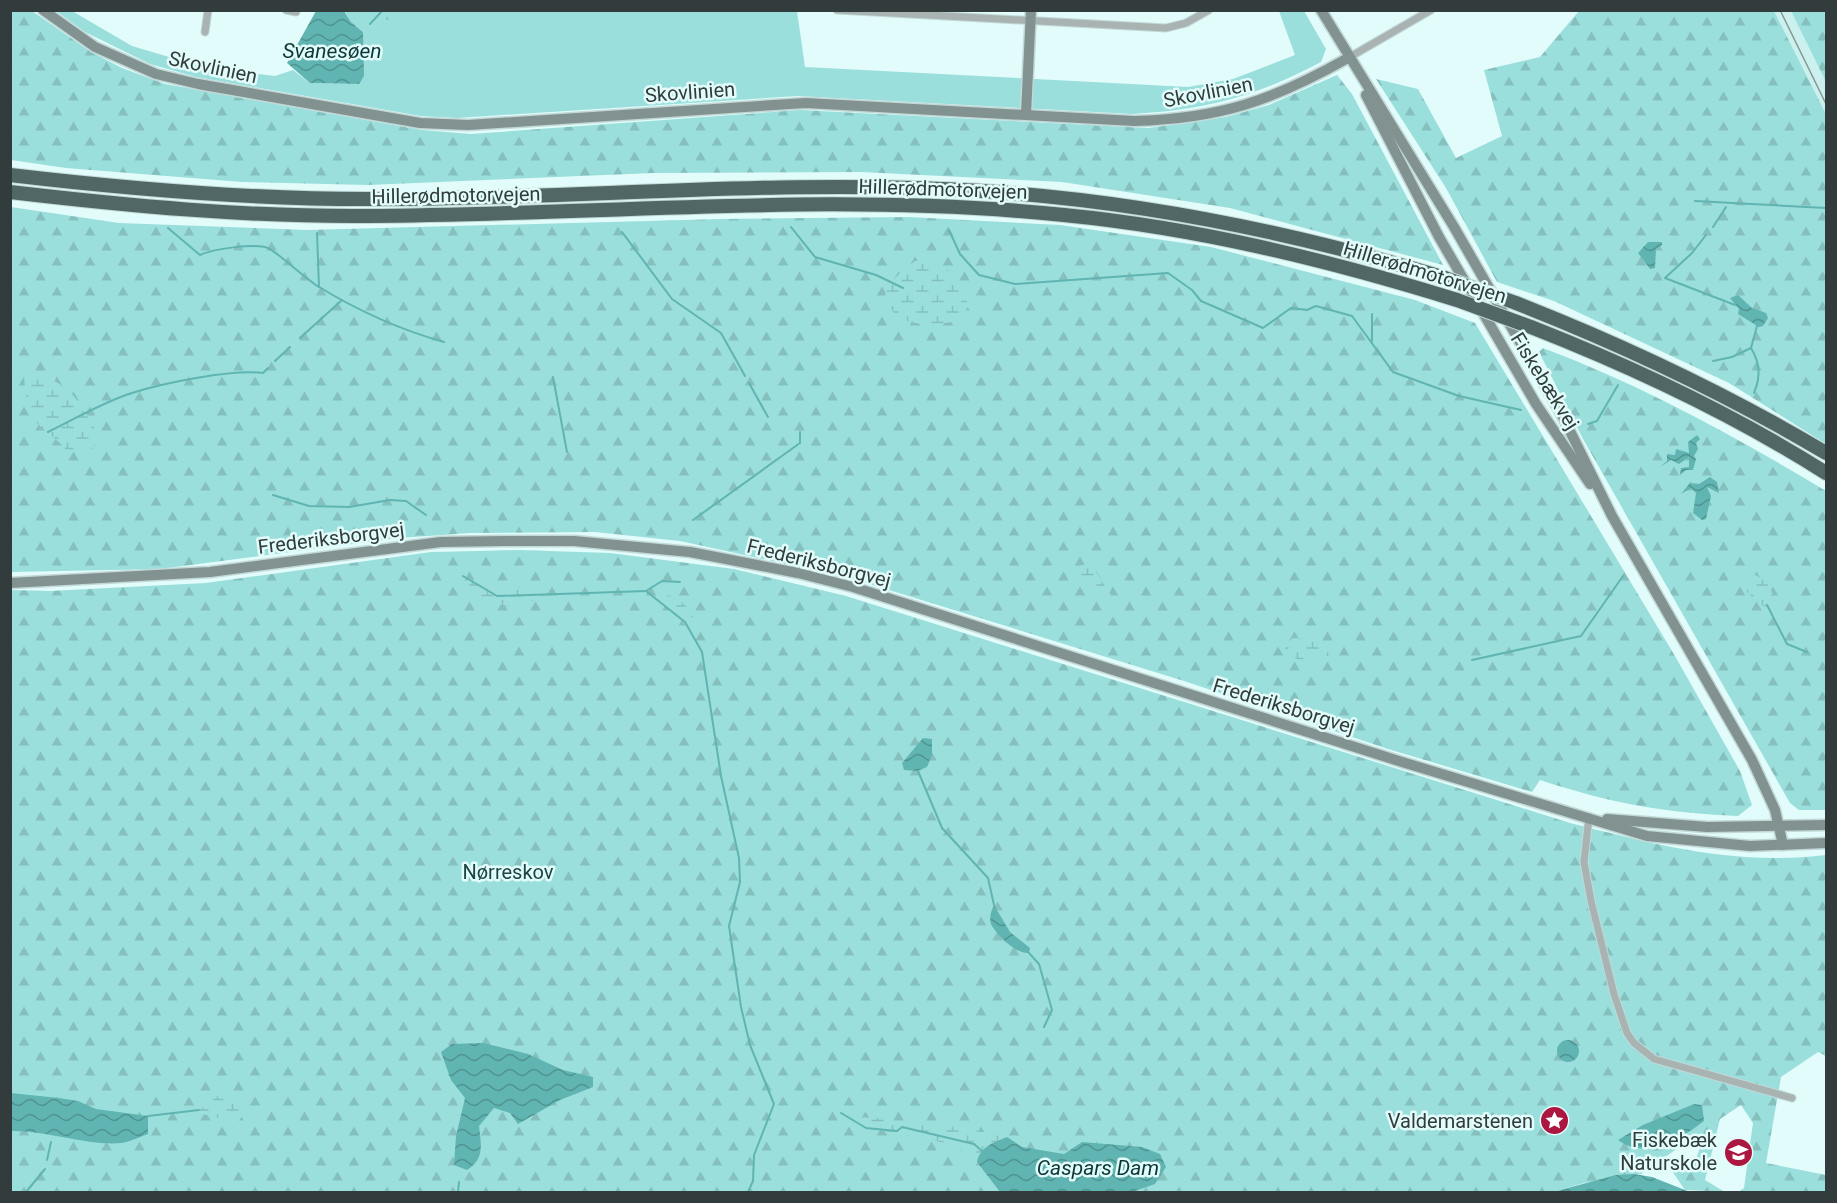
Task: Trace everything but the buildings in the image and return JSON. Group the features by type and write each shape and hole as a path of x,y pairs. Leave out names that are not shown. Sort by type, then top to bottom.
{"highway":[{"name":"Hillerødmotorvejen","path":"10,175 135,190 265,198 462,198 849,188 981,191 1121,205 1213,219 1360,253 1445,278 1516,303 1624,347 1717,391 1827,453"},
{"name":"Hillerødmotorvejen","path":"10,192 133,206 265,215 442,215 851,205 935,206 1029,212 1138,224 1265,247 1357,269 1457,300 1616,362 1710,406 1827,473"}],"street":[{"name":"Skovlinien","path":"43,10 95,47 126,62 164,76 274,99 420,123 468,125 806,103 1134,121 1203,116 1263,101 1296,87 1348,58"},
{"path":"206,32 208,10"},
{"path":"286,10 296,12"},
{"path":"837,10 1031,23 1166,28 1186,23 1209,10"},
{"path":"1026,114 1031,10"},
{"name":"Fiskebækvej","path":"1321,10 1355,70 1397,133 1540,376 1612,516 1752,760 1780,827 1783,845"},
{"path":"1348,58 1431,10"},
{"name":"Fiskebækvej","path":"1355,70 1378,123 1439,237 1536,404 1612,516"},
{"name":"Frederiksborgvej","path":"10,584 210,572 441,542 574,541 690,552 798,573 853,587 1413,766 1647,836 1723,844 1827,843"},
{"path":"1589,817 1584,862 1591,901 1614,994 1627,1033 1634,1043 1654,1059 1792,1098"},
{"name":"Frederiksborgvej","path":"1589,817 1707,827 1827,825"}],"shaded area":[{"path":"1774,11 1791,11 1826,82 1826,114"}],"green space":[{"path":"11,10 32,11 91,52 122,68 165,84 422,130 471,134 800,110 1149,128 1226,117 1269,105 1337,75 1352,94 1443,265 1230,208 1062,182 861,172 653,173 368,185 242,182 66,168 11,160"},
{"path":"344,10 797,11 805,67 1188,87 1233,79 1295,55 1279,11 1304,11 1326,49 1321,62 1275,84 1207,105 1159,112 1132,114 798,96 457,118 421,116 196,77 150,64 85,32 56,11 72,11 132,46 206,68 275,76 293,70 310,83 359,84 363,32 351,22"},
{"path":"375,10 427,11 421,15 412,13 394,21 381,17 376,14"},
{"path":"1579,11 1774,11 1826,114 1826,444 1729,383 1554,301 1497,282 1446,188 1376,79 1418,89 1456,158 1502,136 1484,70 1540,57"},
{"path":"1791,11 1826,11 1826,82"},
{"path":"11,207 119,223 307,230 721,219 908,217 1060,225 1211,247 1415,300 1475,323 1675,656 1740,771 1752,805 1738,816 1686,812 1614,801 1540,780 1532,792 1388,749 1184,681 850,578 680,541 595,532 470,533 399,538 160,569 11,572"},
{"path":"915,261 940,266 956,277 969,305 960,320 935,324 916,323 900,318 893,311 885,295 887,290 897,276"},
{"path":"1543,348 1616,378 1688,413 1826,491 1826,810 1799,810 1790,803 1583,439 1539,352"},
{"path":"39,375 60,384 81,405 98,434 91,453 65,449 34,419 28,402 24,378"},
{"name":"Nørreskov","path":"519,550 610,553 734,569 846,596 1570,823 1665,846 1728,856 1792,858 1826,855 1826,1056 1818,1052 1781,1077 1766,1163 1826,1175 1826,1192 1739,1192 1744,1188 1753,1123 1741,1105 1720,1119 1705,1180 1725,1192 1685,1190 1670,1168 1679,1157 1696,1159 1700,1148 1695,1136 1641,1174 1584,1183 1553,1192 11,1192 11,590 50,591 206,583 431,552"},
{"path":"1086,564 1096,572 1114,600 1110,606 1078,579 1078,567"},
{"path":"1755,575 1768,585 1772,593 1768,608 1758,603 1747,592 1747,576"},
{"path":"483,578 498,586 545,590 548,594 520,605 497,604 482,597 467,580"},
{"path":"668,595 681,601 690,610 695,621 697,635 692,634 662,601"},
{"path":"1292,638 1309,639 1323,644 1332,650 1331,656 1301,660 1295,658 1284,650"},
{"path":"219,1095 233,1103 245,1103 248,1109 237,1123 203,1114 199,1110"},
{"path":"852,1117 879,1118 913,1125 960,1127 1007,1137 984,1149 977,1162 964,1151 949,1145 884,1131 868,1126"}],"water":[{"name":"Svanesøen","path":"316,11 344,11 351,22 363,32 364,76 359,84 310,83 287,63"},
{"path":"1648,242 1662,242 1662,245 1656,249 1655,268 1650,269 1638,253"},
{"path":"1738,295 1752,308 1766,313 1768,318 1763,326 1759,327 1738,314 1739,309 1730,298"},
{"path":"1697,435 1700,439 1696,443 1698,449 1694,456 1696,459 1693,470 1686,470 1680,475 1681,468 1689,467 1689,457 1679,464 1671,460 1660,467 1667,461 1667,454 1675,455 1676,449 1689,453 1688,442"},
{"path":"1710,477 1717,482 1719,493 1707,487 1711,496 1706,519 1702,520 1693,513 1696,493 1691,488 1681,494 1690,483 1699,484"},
{"path":"923,738 932,739 932,755 927,767 918,771 904,770 902,763"},
{"path":"994,905 1010,932 1030,948 1029,953 1018,951 1002,939 994,929 990,919"},
{"path":"1564,1040 1572,1040 1579,1047 1579,1055 1572,1062 1564,1062 1557,1055 1557,1047"},
{"path":"483,1043 528,1054 563,1070 593,1077 593,1087 560,1100 518,1124 510,1113 494,1108 479,1126 481,1145 479,1156 473,1166 467,1170 454,1165 456,1136 465,1098 451,1080 441,1052 452,1044"},
{"path":"10,1093 78,1101 96,1109 148,1116 148,1134 124,1142 108,1143 11,1131"},
{"path":"1694,1104 1702,1105 1704,1121 1674,1140 1651,1148 1640,1148 1629,1146 1618,1140 1643,1125"},
{"name":"Caspars Dam","path":"1007,1137 1022,1147 1064,1154 1082,1142 1142,1147 1160,1154 1166,1167 1155,1184 1135,1191 1000,1192 977,1162 984,1149"},
{"path":"1634,1174 1652,1177 1690,1192 1553,1192 1616,1175"}],"waterway":[{"path":"370,24 383,10"},
{"path":"1695,201 1826,208"},
{"path":"1713,227 1726,207"},
{"path":"791,227 815,257 876,275 903,288"},
{"path":"168,228 200,255 234,247 268,248 313,283 349,304 380,319 444,342"},
{"path":"949,230 960,254 979,275 1015,284 1168,273 1192,290 1201,301 1263,328 1291,308 1307,310 1316,306 1352,316 1393,372 1459,396 1521,410"},
{"path":"622,232 672,299 721,333 745,376"},
{"path":"317,233 319,287"},
{"path":"1706,235 1692,253 1665,278 1735,305"},
{"path":"300,338 342,300"},
{"path":"1372,314 1372,341"},
{"path":"1713,361 1732,357 1751,348 1757,326"},
{"path":"275,361 290,347"},
{"path":"1751,348 1758,370 1758,381 1754,393"},
{"path":"48,432 110,401 145,389 216,375 263,373 268,368"},
{"path":"553,377 567,452"},
{"path":"749,383 768,417"},
{"path":"1588,424 1597,421 1618,385"},
{"path":"693,520 800,443 800,432"},
{"path":"273,495 309,506 349,507 390,500 406,501 426,515"},
{"path":"463,576 497,596 646,591"},
{"path":"1472,660 1581,636 1623,576"},
{"path":"680,582 662,581 646,591 685,622 702,652 721,776 739,858 740,882 729,926 741,1007 750,1045 774,1104 754,1155 753,1181 748,1192"},
{"path":"1767,605 1787,644 1807,652"},
{"path":"918,771 942,828 988,878 994,905"},
{"path":"1029,953 1039,964 1052,1010 1044,1027"},
{"path":"148,1116 199,1110"},
{"path":"841,1113 866,1128 897,1131 902,1127 974,1144 982,1151"},
{"path":"47,1160 51,1142"},
{"path":"26,1192 45,1169"},
{"path":"458,1192 459,1182"}],"tram line":[{"path":"1780,10 1826,104"}],"place":[{"name":"Valdemarstenen","path":"1554,1121"},
{"name":"Fiskebæk Naturskole","path":"1738,1152"}]}
